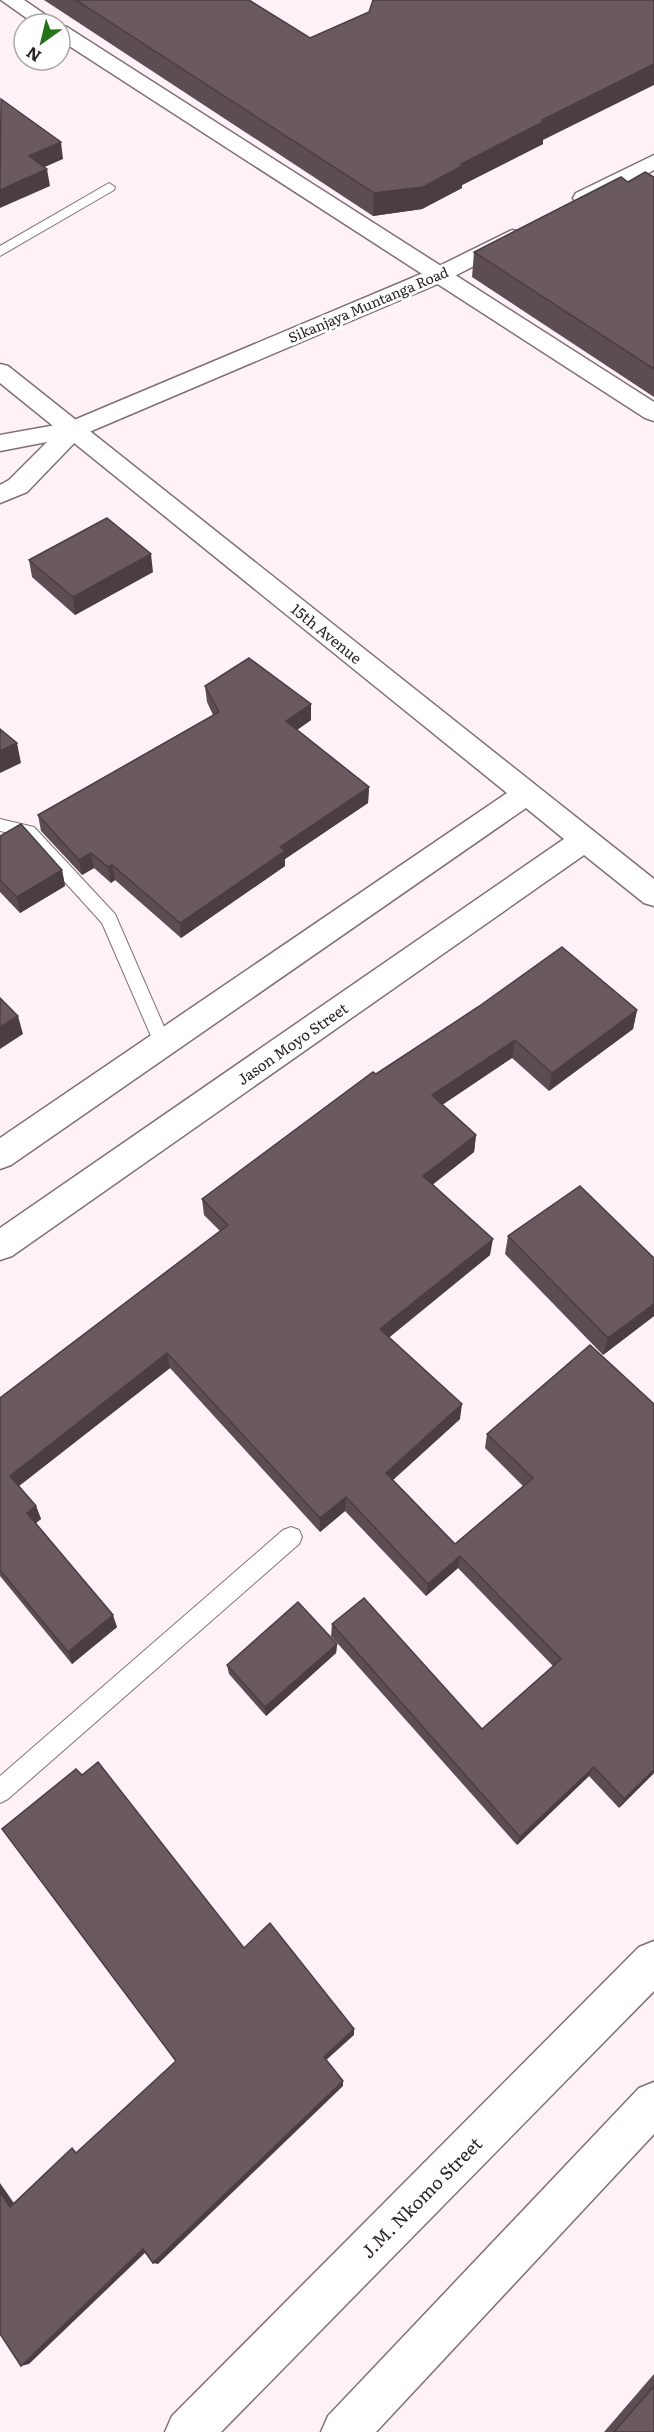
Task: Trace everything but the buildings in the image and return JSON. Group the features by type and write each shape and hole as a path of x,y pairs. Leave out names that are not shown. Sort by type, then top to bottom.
{"main road":[{"path":"11,0 30,12"},
{"path":"72,39 654,413"},
{"path":"563,210 654,162"},
{"name":"Sikanjaya Muntanga Road","path":"74,429 441,274 532,226"},
{"name":"15th Avenue","path":"0,370 654,895"},
{"path":"0,443 74,429"},
{"path":"0,495 18,486 74,429"},
{"path":"0,1155 527,794"},
{"name":"Jason Moyo Street","path":"0,1246 585,839"},
{"name":"J.M. Nkomo Street","path":"188,2432 654,1962"},
{"path":"344,2432 654,2103"}],"lane":[{"path":"0,252 109,187"},
{"path":"0,825 28,831 110,919 163,1045"},
{"path":"0,1791 291,1537"}]}
